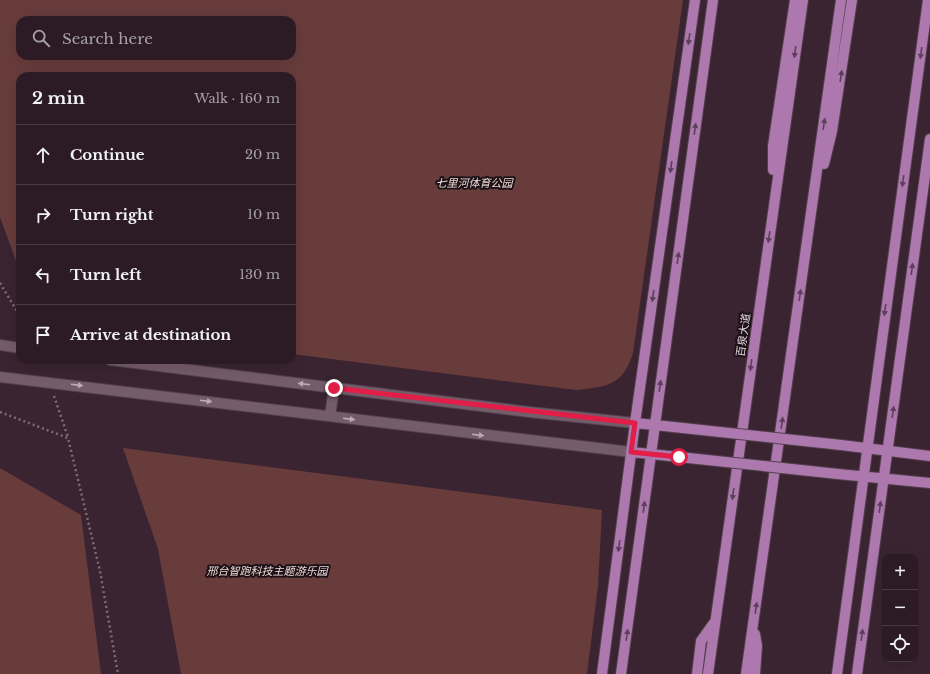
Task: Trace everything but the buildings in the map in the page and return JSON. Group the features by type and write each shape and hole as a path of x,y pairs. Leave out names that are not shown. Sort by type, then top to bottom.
{"main road":[{"path":"602,674 635,423 695,0"},
{"path":"621,674 713,0"},
{"path":"773,210 773,146 795,0"},
{"name":"百泉大道","path":"708,674 803,0"},
{"path":"746,674 841,0"},
{"path":"812,210 832,131 852,0"},
{"path":"837,674 928,0"},
{"path":"857,674 930,139"},
{"path":"635,423 888,450 930,456"},
{"path":"631,452 930,483"},
{"path":"697,674 701,641 715,621"},
{"path":"754,624 757,646 755,674"}],"street":[{"path":"0,345 16,347"},
{"path":"142,364 635,423"},
{"path":"0,378 631,452"},
{"path":"330,416 334,388"}],"path":[{"path":"0,283 16,309"},
{"path":"50,383 68,438 100,571 118,674"},
{"path":"0,412 68,438"}],"green space":[{"name":"七里河体育公园","path":"0,0 683,0 633,353 624,372 612,383 605,386 576,390 296,355 296,72 16,72 16,261 0,217"},
{"name":"邢台智跑科技主题游乐园","path":"123,448 602,510 598,586 587,674 181,674 158,549"},
{"path":"0,468 81,515 101,674 0,674"}],"route":[{"path":"334,388 529,412 635,423 631,452 679,457"}]}
